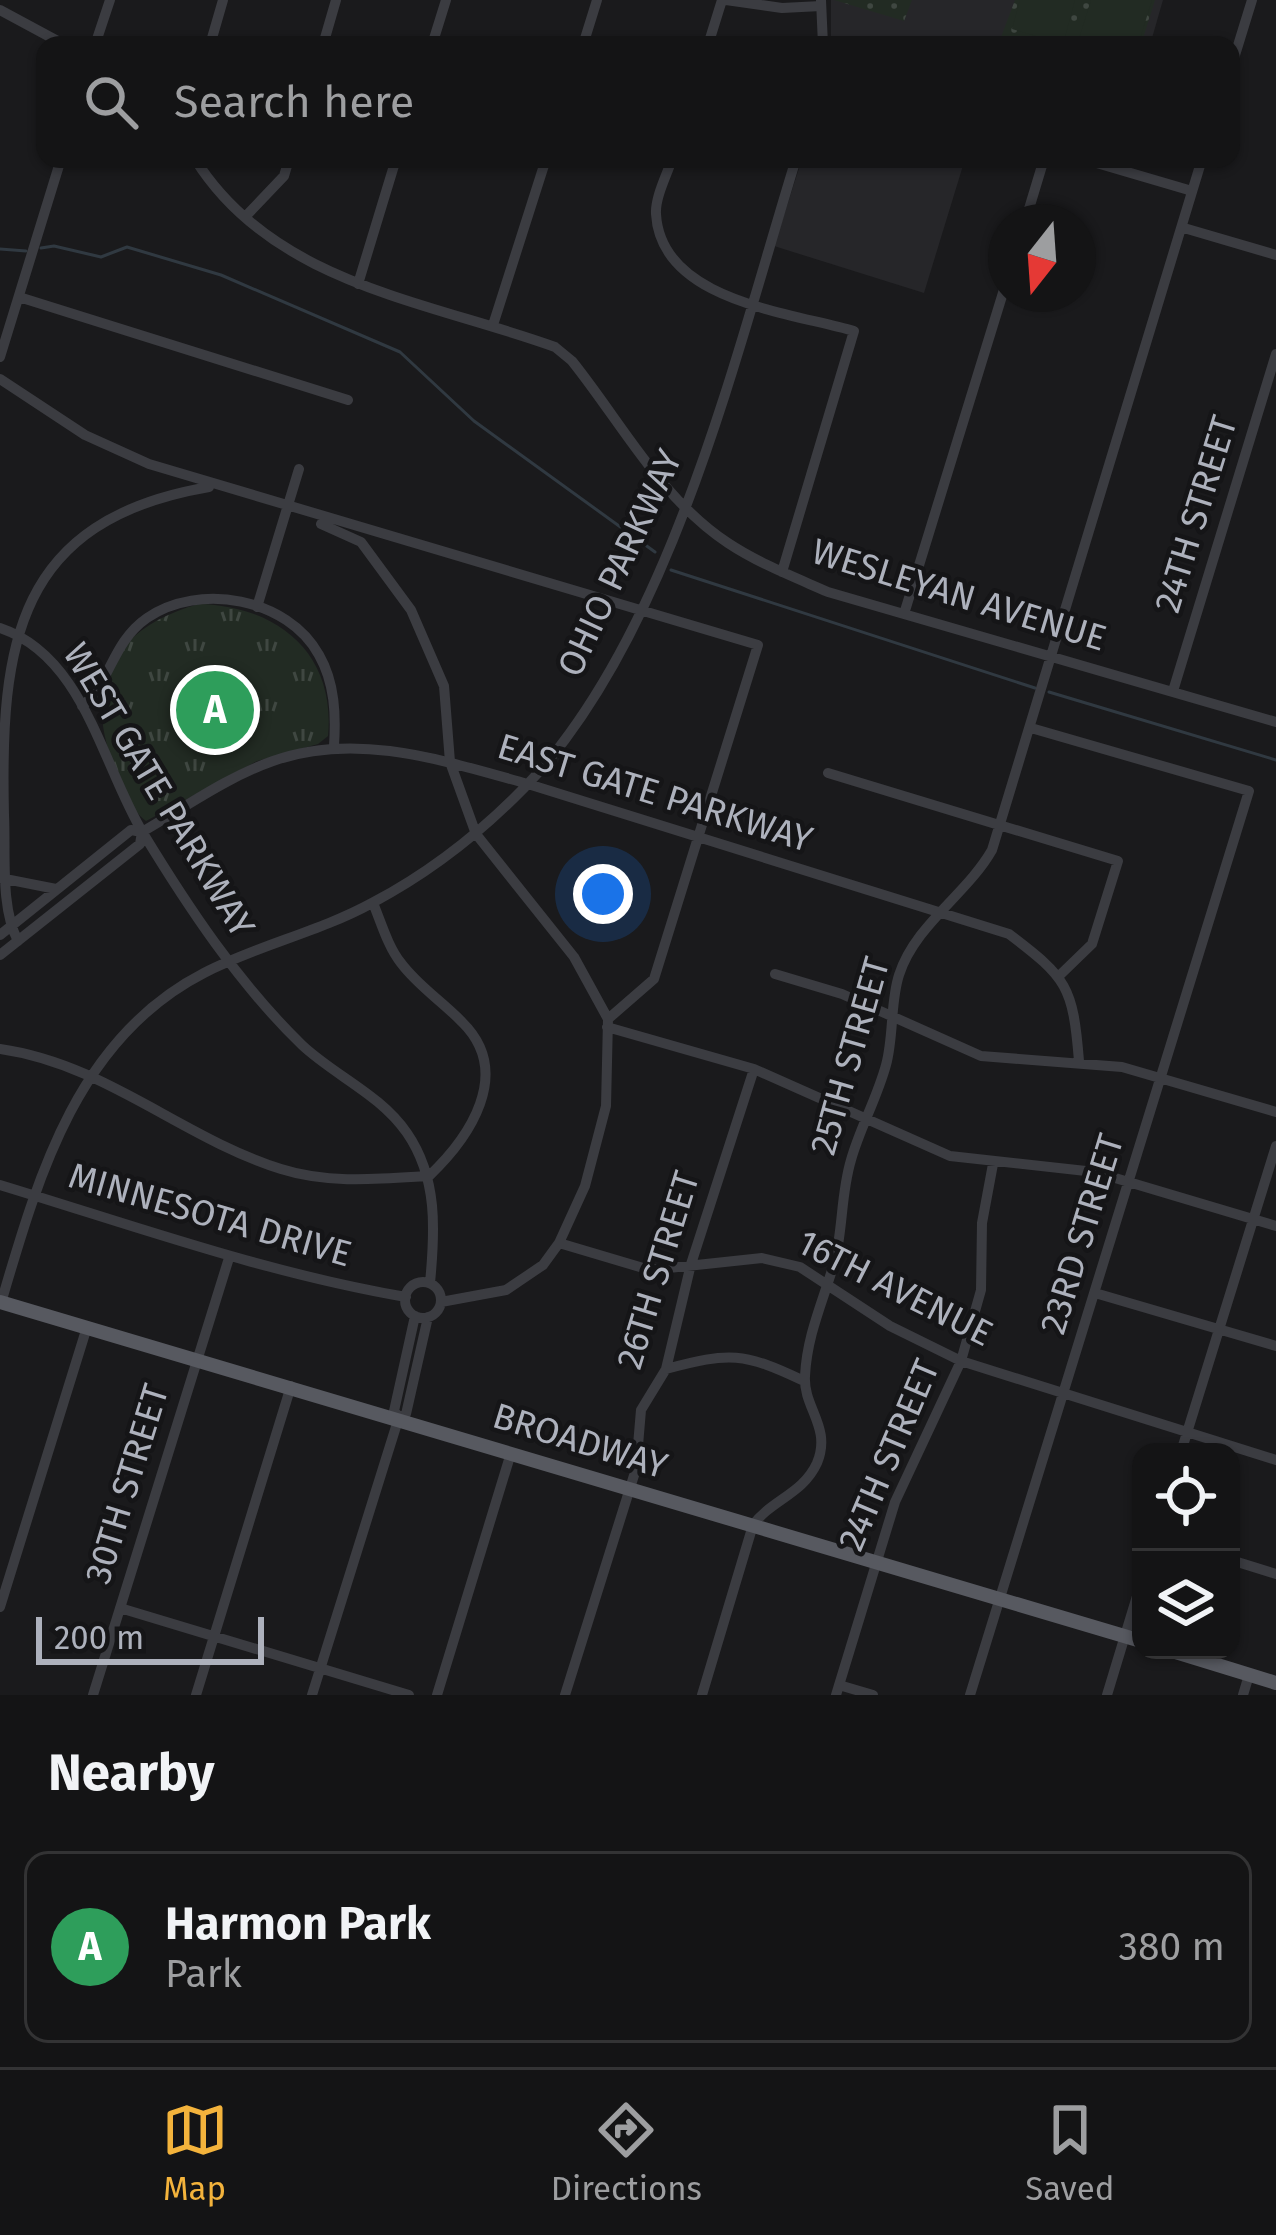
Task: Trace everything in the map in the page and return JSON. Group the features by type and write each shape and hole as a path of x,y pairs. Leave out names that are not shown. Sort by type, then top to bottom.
{"main road":[{"name":"BROADWAY","path":"1,1303 399,1417 1132,1639"},
{"path":"1198,1659 1276,1683"}],"street":[{"path":"98,36 110,0"},
{"path":"213,36 223,0"},
{"path":"326,36 336,0"},
{"path":"435,36 446,0"},
{"path":"586,36 597,0"},
{"path":"711,36 724,0 782,8 821,3 823,36"},
{"path":"1240,39 1252,0"},
{"path":"0,10 48,36"},
{"path":"0,357 58,168"},
{"name":"WESLEYAN AVENUE","path":"203,168 245,218 280,246 358,284 555,347 572,361 687,508 727,542 782,572 904,614 1275,716"},
{"path":"245,218 286,168"},
{"path":"358,284 393,168"},
{"path":"493,325 543,168"},
{"path":"669,168 656,211 666,249 696,283 854,331 782,572"},
{"name":"OHIO PARKWAY","path":"1,1303 45,1157 93,1073 149,1011 205,972 373,903 476,834 528,784 587,705 639,612 687,508 793,168"},
{"path":"1031,204 1042,168"},
{"path":"1114,168 1192,191"},
{"name":"25TH STREET","path":"752,1525 764,1510 808,1479 819,1458 824,1429 804,1381 816,1311 828,1282 847,1175 869,1117 906,958 978,875 1001,826 1199,168"},
{"path":"1184,228 1276,255"},
{"path":"19,297 348,400"},
{"path":"904,614 997,312"},
{"name":"24TH STREET","path":"1173,691 1276,354"},
{"path":"0,379 86,435 213,486 758,645 654,979 608,1023"},
{"path":"257,607 299,469"},
{"path":"18,941 5,931 2,733 16,633 46,573 92,526 165,494 213,486"},
{"path":"288,508 361,542 411,610 445,686 450,762 476,834 574,956 608,1023 606,1106 585,1186 560,1243 542,1265 506,1289 441,1302 422,1317 406,1414 399,1417 312,1695"},
{"path":"82,706 94,694 117,646 152,614 207,598 257,607 292,626 317,651 333,694 334,746"},
{"name":"WEST GATE PARKWAY","path":"0,628 16,633 47,658 82,706 142,832 230,964 304,1047 376,1100 407,1133 429,1176 435,1231 430,1283"},
{"name":"23RD STREET","path":"970,1695 1249,791 1031,728"},
{"name":"EAST GATE PARKWAY","path":"5,931 131,830 142,832 262,765 334,746 450,762 1009,934 1061,974"},
{"path":"828,773 1118,861 1093,944 1061,974 1076,1018 1079,1061"},
{"name":"EAST GATE PARKWAY","path":"0,956 140,844 142,832"},
{"path":"3,879 56,889"},
{"path":"0,1049 93,1073 241,1154 283,1170 326,1179 429,1176 465,1142 484,1101 483,1058 467,1026 399,962 373,903"},
{"path":"775,974 895,1016 981,1056 1079,1061 1161,1078 1276,1112"},
{"path":"608,1023 754,1070 950,1156 992,1164 1066,1167 1276,1226"},
{"name":"26TH STREET","path":"565,1695 636,1469 640,1410 666,1369 691,1264 754,1070"},
{"path":"1184,1443 1276,1146"},
{"name":"24TH STREET","path":"838,1690 895,1502 961,1361 981,1290 982,1223 992,1164"},
{"name":"MINNESOTA DRIVE","path":"0,1185 229,1258 406,1298"},
{"name":"16TH AVENUE","path":"560,1243 650,1270 762,1258 800,1267 890,1326 961,1361 1276,1460"},
{"name":"30TH STREET","path":"93,1695 229,1258"},
{"path":"422,1317 406,1298 414,1285 430,1283 441,1302"},
{"path":"1095,1293 1276,1346"},
{"path":"0,1607 87,1327"},
{"path":"666,1369 724,1353 766,1363 804,1381"},
{"path":"196,1695 291,1386"},
{"path":"437,1695 511,1453"},
{"path":"702,1695 752,1525"},
{"path":"1240,1564 1276,1574"},
{"path":"120,1608 409,1695"},
{"path":"1107,1695 1132,1641"},
{"path":"1243,1695 1249,1675"},
{"path":"838,1690 873,1695"}],"shaded area":[{"path":"831,0 1163,0 1153,36 831,36"},
{"path":"799,168 962,168 924,293 774,246"}],"green space":[{"path":"834,0 912,0 904,21"},
{"path":"1015,0 1155,0 1144,36 1001,36"},
{"path":"1020,0 1075,0 1065,36 1036,36 1012,29"},
{"path":"1091,0 1152,0 1141,36 1080,36"},
{"path":"199,604 253,614 296,640 322,681 328,736 318,744 257,761 146,821 127,796 105,736 105,684 127,643 170,614"}],"waterway":[{"path":"41,248 54,246 101,257 127,247 221,275 400,352 474,421 655,552"},
{"path":"0,249 26,251"},
{"path":"671,570 1035,688"},
{"path":"1049,692 1276,760"}],"place":[{"name":"Harmon Park","path":"215,710"}]}
